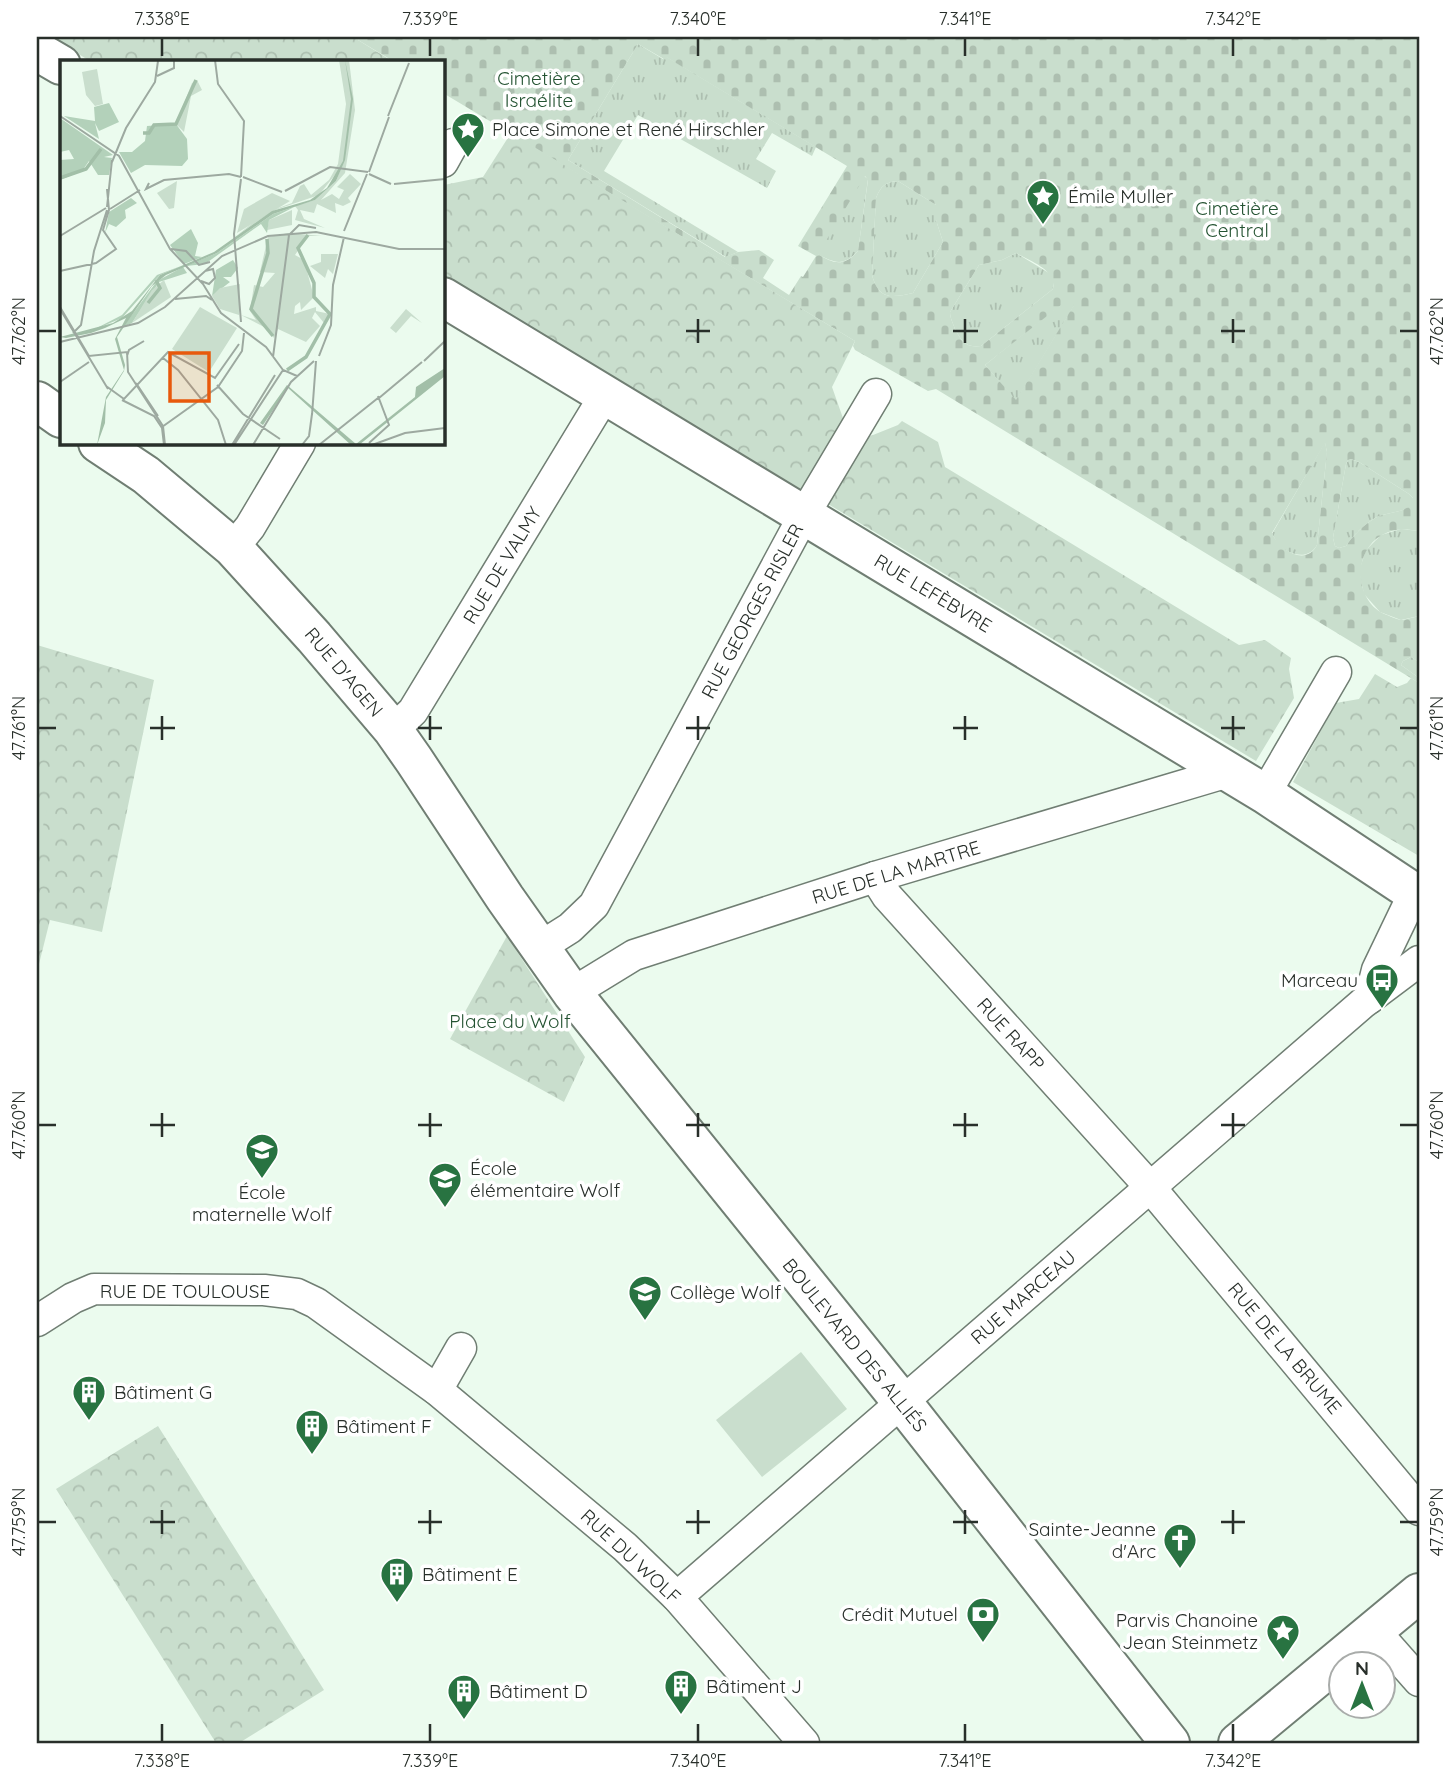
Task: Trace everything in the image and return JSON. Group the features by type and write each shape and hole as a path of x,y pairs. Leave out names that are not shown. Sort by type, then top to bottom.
{"main road":[{"path":"37,51 60,64"},
{"name":"RUE LEFÈBVRE","path":"444,298 1265,794 1417,894"},
{"name":"RUE D'AGEN","path":"100,444 146,475 233,548 314,637 393,730 540,947"},
{"name":"BOULEVARD DES ALLIÉS","path":"540,947 572,993 902,1402 1170,1743"},
{"path":"1238,1743 1419,1592"}],"street":[{"name":"RUE DE VALMY","path":"393,730 413,711 605,394"},
{"name":"RUE GEORGES RISLER","path":"540,947 570,928 594,905 804,515 876,394"},
{"path":"233,548 250,527 299,444"},
{"path":"1265,794 1336,672"},
{"name":"RUE DE LA MARTRE","path":"572,993 634,955 875,877 1228,772"},
{"name":"RUE RAPP","path":"875,877 887,896 1150,1187"},
{"path":"1370,998 1377,970 1417,894"},
{"name":"RUE MARCEAU","path":"677,1597 1370,998 1419,961"},
{"name":"RUE DE LA BRUME","path":"1150,1187 1419,1510"},
{"name":"RUE DE TOULOUSE","path":"37,1321 73,1298 94,1289 281,1291 316,1303 437,1391"},
{"path":"437,1391 461,1348"},
{"name":"RUE DU WOLF","path":"437,1391 625,1546 677,1597 804,1743"},
{"path":"1374,1630 1419,1681"}],"green space":[{"path":"50,37 359,37 358,40 390,60 88,60"},
{"name":"Cimetière Central","path":"359,37 1419,37 1419,531 1391,531 1382,535 1365,553 1361,577 1368,600 1376,609 1401,620 1419,616 1419,662 1411,657 1401,665 1419,678 1419,683 936,389 928,391 855,350 855,341 444,94 444,60 391,60 358,40","holes":["638,44 664,59 666,57 847,166 798,246 816,256 789,295 763,278 774,260 759,250 738,252 725,257 568,160","865,176 868,180 858,251 843,262 834,262 818,254","898,181 936,205 936,220 943,242 913,293 892,296 878,289 872,275 876,198 887,184","1016,253 1035,263 1051,276 1053,289 981,346 968,345 955,329 950,312 979,265 1002,260","1066,301 1074,305 1016,400 985,365","1325,443 1327,452 1317,545 1306,555 1293,554 1280,545 1272,533","1348,460 1359,462 1413,498 1412,503 1404,510 1375,518 1359,530 1346,546 1339,548 1335,546 1333,538"]},
{"path":"638,44 663,59 665,56 816,147 812,156 772,133 756,159 776,171 767,188 638,115 604,171 738,252 726,257 568,160"},
{"path":"511,133 855,341 832,387 844,421 801,489 444,275 444,185 483,177"},
{"path":"864,176 868,179 858,251 839,262 817,254"},
{"path":"898,181 936,205 936,220 943,242 913,293 892,296 878,289 872,275 876,198 884,185"},
{"path":"1016,253 1049,273 1054,278 1053,289 981,346 968,345 962,341 955,329 950,312 979,265 1002,260"},
{"path":"1066,300 1075,304 1016,401 985,365"},
{"path":"902,421 938,442 945,467 1239,645 1265,640 1291,658 1289,669 1294,698 1256,761 828,504 868,437"},
{"path":"1325,442 1327,452 1317,545 1309,553 1298,555 1278,544 1272,534"},
{"path":"1351,459 1414,499 1404,510 1375,518 1359,530 1346,546 1339,548 1335,546 1333,538 1346,464"},
{"path":"1401,529 1419,531 1419,616 1401,620 1380,612 1364,594 1359,571 1366,550 1381,535"},
{"path":"37,645 154,680 102,932 50,920 37,972"},
{"path":"1411,657 1419,662 1419,678 1401,665"},
{"path":"1375,674 1397,687 1411,678 1419,683 1419,856 1293,782 1336,703 1359,699"},
{"path":"37,797 49,800 37,852"},
{"name":"Place du Wolf","path":"507,936 585,1057 564,1102 450,1039"},
{"path":"801,1352 847,1409 762,1477 716,1420"},
{"path":"158,1426 324,1690 239,1743 216,1743 56,1489"}],"place":[{"name":"Place Simone et René Hirschler","path":"468,159"},
{"name":"Émile Muller","path":"1043,226"},
{"name":"Marceau","path":"1382,1010"},
{"name":"École maternelle Wolf","path":"262,1180"},
{"name":"École élémentaire Wolf","path":"445,1209"},
{"name":"Collège Wolf","path":"645,1322"},
{"name":"Bâtiment G","path":"89,1422"},
{"name":"Bâtiment F","path":"312,1456"},
{"name":"Sainte-Jeanne d'Arc","path":"1180,1570"},
{"name":"Bâtiment E","path":"397,1604"},
{"name":"Crédit Mutuel","path":"983,1644"},
{"name":"Parvis Chanoine Jean Steinmetz","path":"1283,1661"},
{"name":"Bâtiment J","path":"681,1716"},
{"name":"Bâtiment D","path":"464,1721"}],"park label":[{"name":"Cimetière Israélite","path":"539,89"}]}
